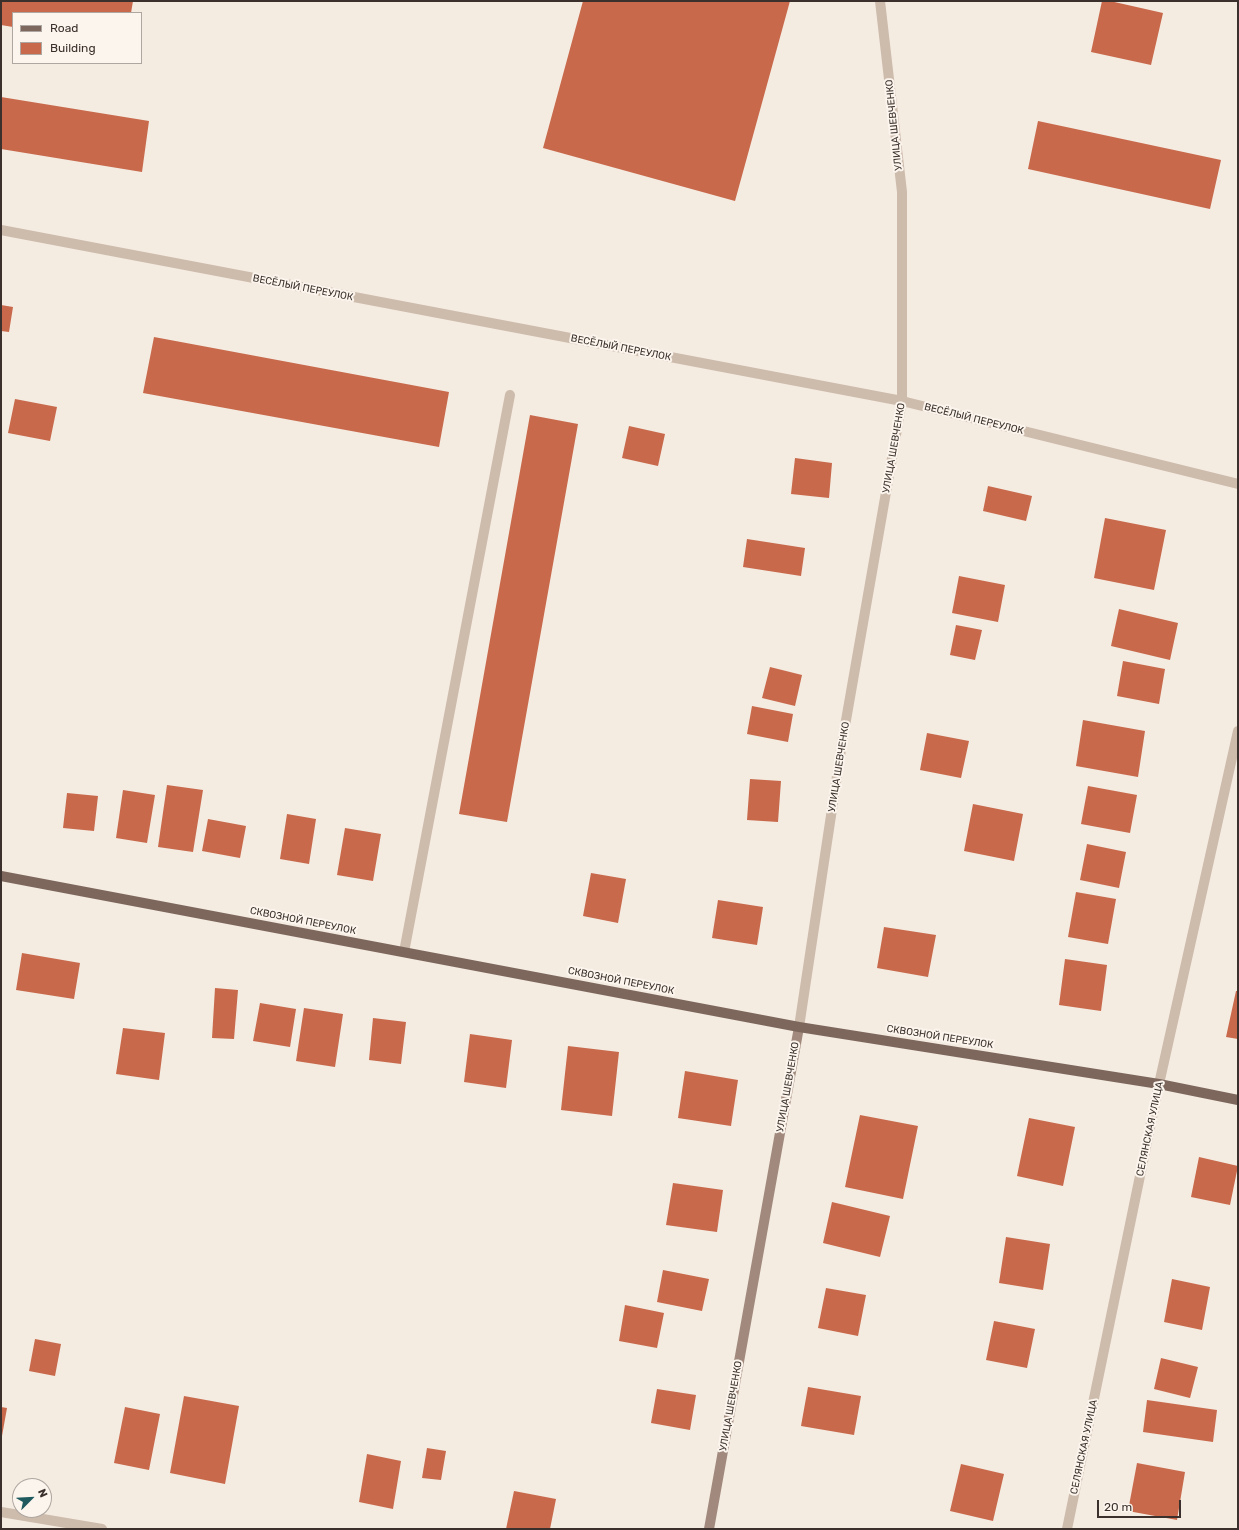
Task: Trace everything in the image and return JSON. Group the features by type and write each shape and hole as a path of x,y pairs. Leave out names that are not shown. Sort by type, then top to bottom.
{"main road":[{"name":"СКВОЗНОЙ ПЕРЕУЛОК","path":"1,876 799,1027 1159,1084 1238,1100"}],"street":[{"name":"УЛИЦА ШЕВЧЕНКО","path":"709,1529 799,1027 842,743 902,401 902,192 880,1"},
{"name":"ВЕСЁЛЫЙ ПЕРЕУЛОК","path":"1,230 902,401 1238,484"},
{"path":"404,952 510,395"},
{"name":"СЕЛЯНСКАЯ УЛИЦА","path":"1067,1529 1159,1084 1238,731"},
{"path":"1,1512 102,1529"}],"building":[{"path":"1,1 133,1 131,12 12,12 12,27 1,25"},
{"path":"583,1 790,1 735,201 543,148"},
{"path":"1102,1 1110,1 1163,13 1151,65 1091,52"},
{"path":"1,97 149,121 142,172 1,149"},
{"path":"1038,121 1221,160 1210,209 1028,169"},
{"path":"1,305 13,307 9,332 1,331"},
{"path":"154,337 449,392 439,447 143,393"},
{"path":"15,399 57,407 50,441 8,433"},
{"path":"530,415 578,424 507,822 459,814"},
{"path":"629,426 665,434 658,466 622,458"},
{"path":"795,458 832,463 829,498 791,494"},
{"path":"988,486 1032,496 1026,521 983,511"},
{"path":"1105,518 1166,530 1154,590 1094,578"},
{"path":"747,539 805,548 801,576 743,567"},
{"path":"959,576 1005,585 998,622 952,613"},
{"path":"1119,609 1178,623 1170,660 1111,646"},
{"path":"956,625 982,630 975,660 950,655"},
{"path":"1123,661 1165,669 1159,704 1117,696"},
{"path":"770,667 802,675 795,706 762,698"},
{"path":"752,706 793,714 788,742 747,734"},
{"path":"1083,720 1145,731 1138,777 1076,766"},
{"path":"927,733 969,741 961,778 920,770"},
{"path":"750,779 781,781 778,822 747,820"},
{"path":"167,785 203,790 193,852 158,847"},
{"path":"1088,786 1137,795 1130,833 1081,824"},
{"path":"123,790 155,795 147,843 116,838"},
{"path":"67,793 98,796 94,831 63,828"},
{"path":"973,804 1023,814 1014,861 964,851"},
{"path":"287,814 316,819 309,864 280,859"},
{"path":"208,819 246,826 240,858 202,851"},
{"path":"345,828 381,834 373,881 337,875"},
{"path":"1087,844 1126,852 1119,888 1080,880"},
{"path":"591,873 626,879 618,923 583,916"},
{"path":"1076,892 1116,899 1108,944 1068,937"},
{"path":"718,900 763,907 757,945 712,938"},
{"path":"884,927 936,935 928,977 877,968"},
{"path":"22,953 80,963 74,999 16,990"},
{"path":"1065,959 1107,965 1101,1011 1059,1005"},
{"path":"215,988 238,990 234,1039 212,1038"},
{"path":"1236,991 1238,991 1238,1039 1226,1037"},
{"path":"260,1003 296,1009 290,1047 253,1041"},
{"path":"304,1008 343,1014 335,1067 296,1061"},
{"path":"373,1018 406,1022 401,1064 369,1060"},
{"path":"123,1028 165,1033 159,1080 116,1074"},
{"path":"470,1034 512,1040 506,1088 464,1082"},
{"path":"568,1046 619,1052 612,1116 561,1110"},
{"path":"685,1071 738,1080 731,1126 678,1118"},
{"path":"860,1115 918,1126 903,1199 845,1187"},
{"path":"1029,1118 1075,1127 1063,1186 1017,1176"},
{"path":"1199,1157 1238,1166 1230,1205 1191,1197"},
{"path":"673,1183 723,1190 717,1232 666,1225"},
{"path":"832,1202 890,1216 880,1257 823,1243"},
{"path":"1006,1237 1050,1244 1043,1290 999,1283"},
{"path":"663,1270 709,1279 702,1311 657,1302"},
{"path":"1172,1279 1210,1287 1202,1330 1164,1322"},
{"path":"826,1288 866,1295 858,1336 818,1328"},
{"path":"625,1305 664,1313 657,1348 619,1341"},
{"path":"994,1321 1035,1329 1027,1368 986,1360"},
{"path":"35,1339 61,1344 55,1376 29,1371"},
{"path":"1161,1358 1198,1367 1190,1398 1154,1389"},
{"path":"808,1387 861,1396 854,1435 801,1426"},
{"path":"657,1389 696,1395 690,1430 651,1423"},
{"path":"184,1396 239,1406 225,1484 170,1473"},
{"path":"1147,1400 1217,1410 1213,1442 1143,1432"},
{"path":"1,1407 7,1408 2,1436 1,1436"},
{"path":"125,1407 160,1414 149,1470 114,1463"},
{"path":"427,1448 446,1451 441,1480 422,1478"},
{"path":"367,1454 401,1461 393,1509 359,1502"},
{"path":"1137,1463 1185,1472 1177,1520 1128,1511"},
{"path":"961,1464 1004,1474 993,1521 950,1511"},
{"path":"514,1491 556,1499 550,1529 506,1529"}]}
